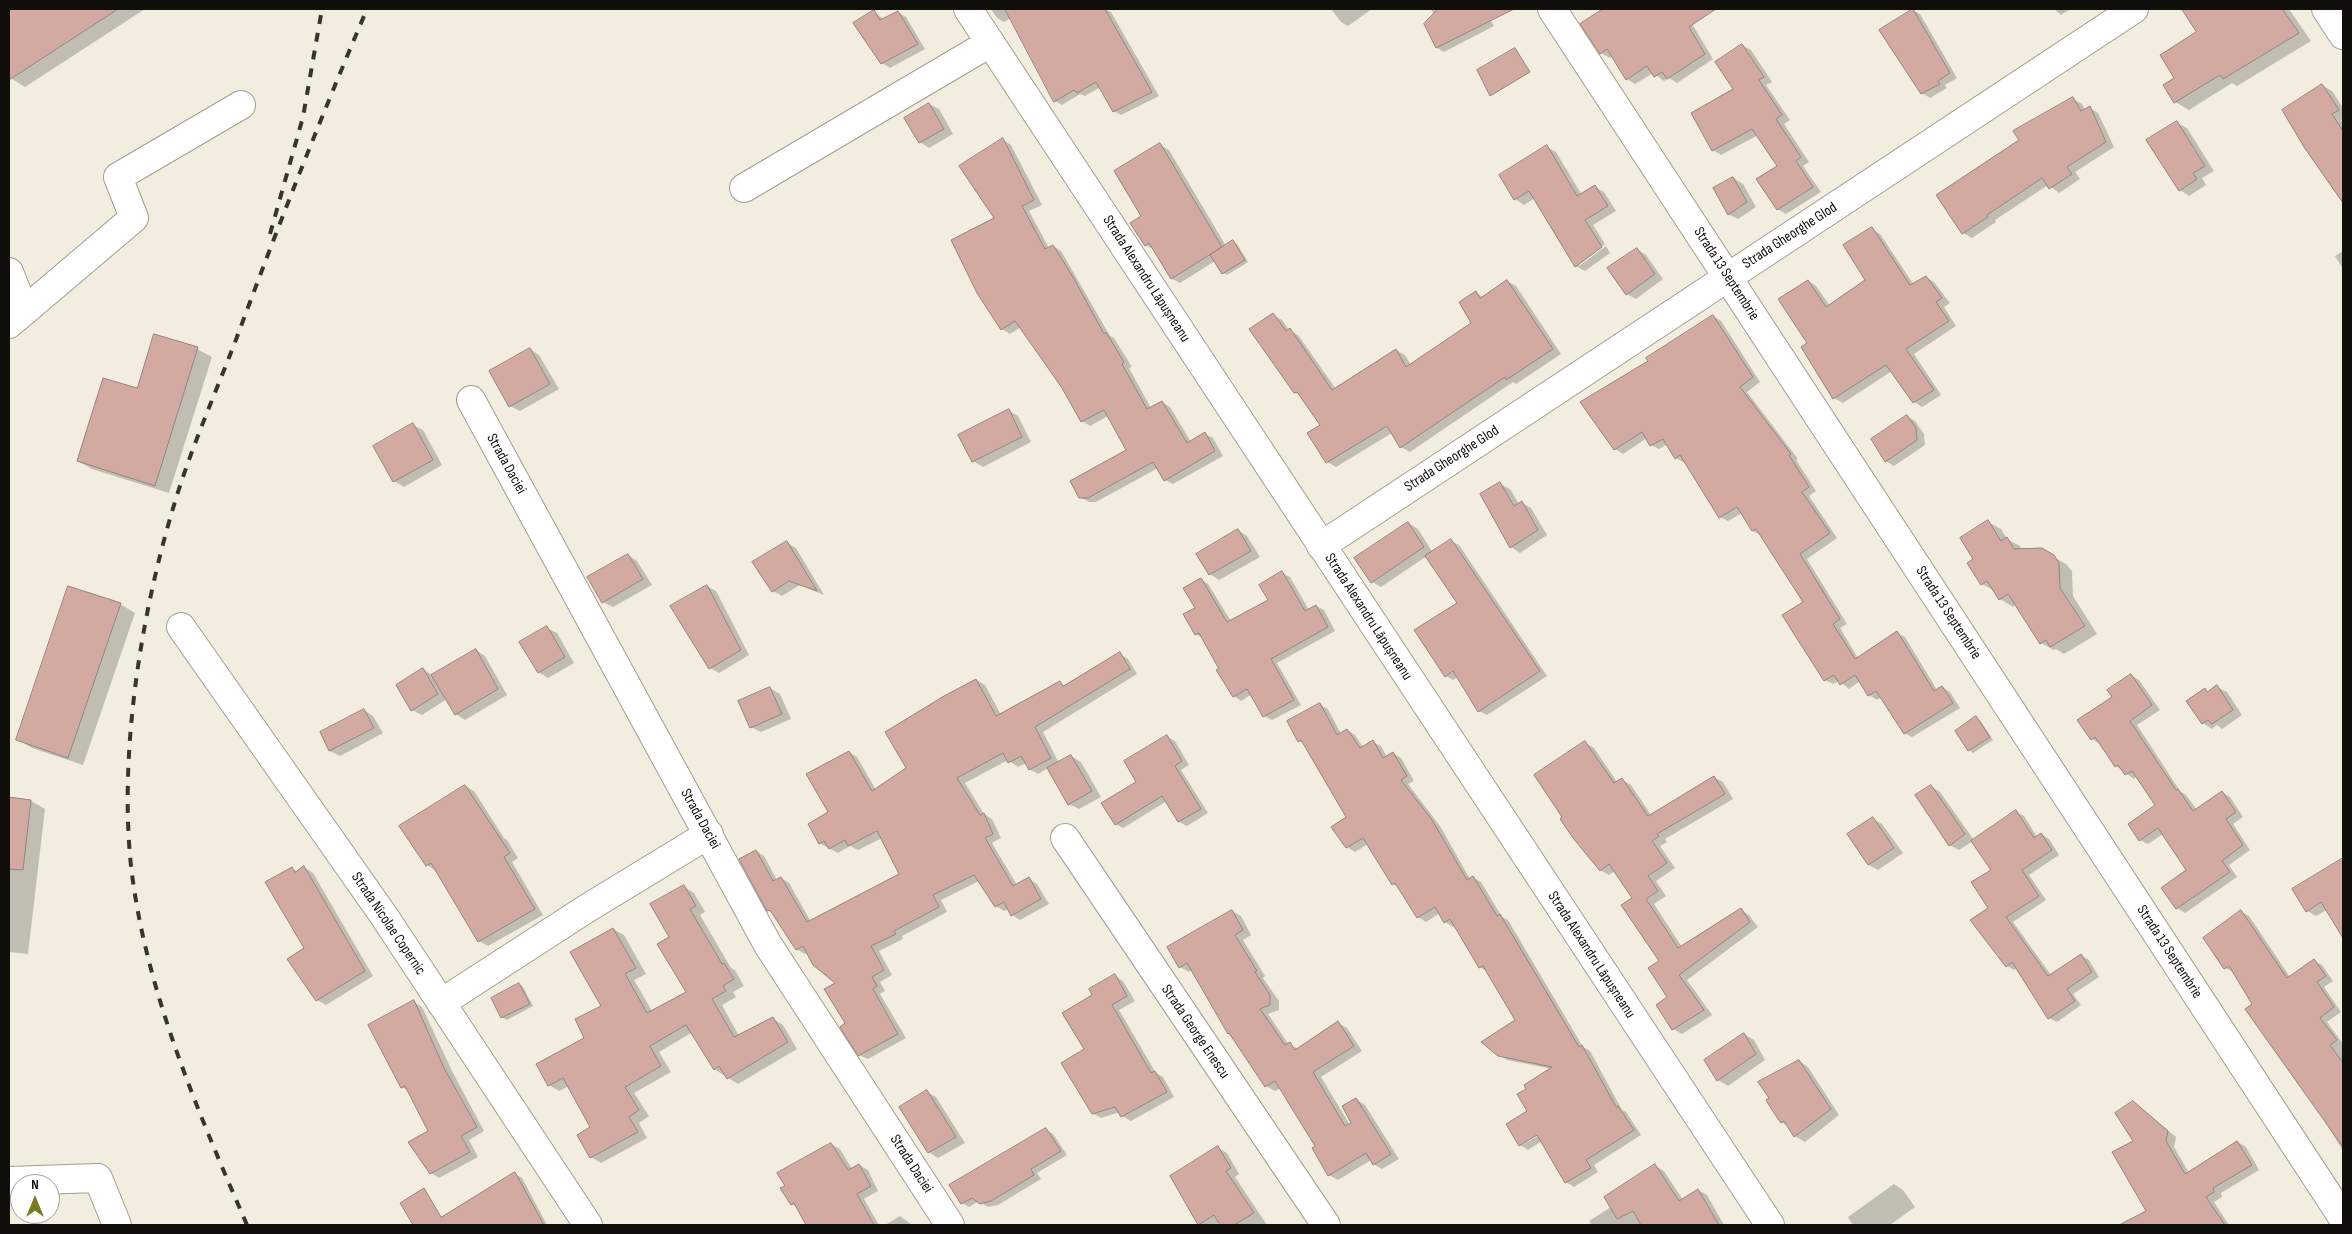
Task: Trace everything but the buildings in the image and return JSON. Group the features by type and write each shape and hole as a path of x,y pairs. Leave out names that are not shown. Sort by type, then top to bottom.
{"street":[{"name":"Strada Alexandru Lăpușneanu","path":"968,9 1770,1225"},
{"name":"Strada 13 Septembrie","path":"1552,9 2343,1218"},
{"name":"Strada Gheorghe Glod","path":"1321,546 2134,9"},
{"path":"2326,9 2343,35"},
{"path":"744,188 990,43"},
{"path":"17,317 134,218 118,178 241,105"},
{"path":"9,272 17,317"},
{"name":"Strada Daciei","path":"470,400 768,945 950,1225"},
{"name":"Strada Nicolae Copernic","path":"181,627 384,916 588,1225"},
{"path":"441,1004 586,909 709,834"},
{"name":"Strada George Enescu","path":"1065,838 1326,1225"},
{"path":"9,1181 98,1178 117,1225"}],"railway":[{"path":"270,234 303,117 322,9"},
{"path":"247,1225 192,1094 161,1004 148,958 131,866 128,822 131,730 143,637 162,547 174,505 196,441 268,254 367,9"}]}
